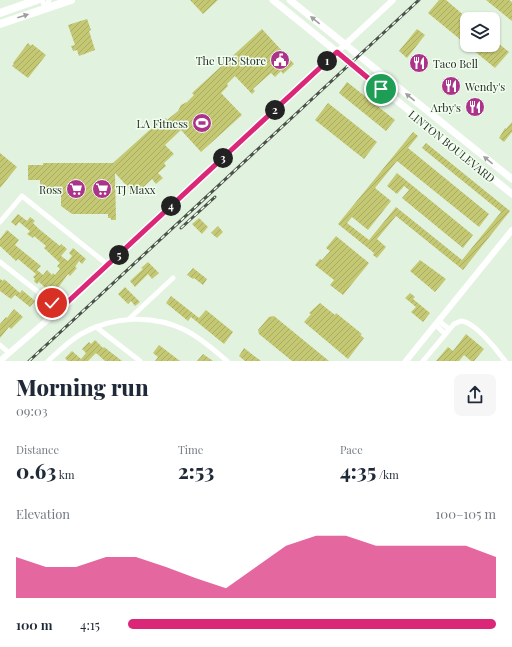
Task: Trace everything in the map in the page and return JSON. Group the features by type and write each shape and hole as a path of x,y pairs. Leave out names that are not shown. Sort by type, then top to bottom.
{"main road":[{"path":"0,13 37,0"},
{"path":"0,24 71,0"},
{"path":"276,2 289,5 292,2"},
{"name":"LINTON BOULEVARD","path":"276,2 512,194"},
{"name":"LINTON BOULEVARD","path":"292,2 512,179"},
{"path":"418,118 433,122 440,121"},
{"path":"430,127 452,131"}],"street":[{"path":"42,0 46,9"},
{"path":"46,9 48,0"},
{"path":"0,361 60,309 394,0"},
{"path":"0,222 22,196 108,265"},
{"path":"406,361 512,230"},
{"path":"0,262 60,309"},
{"path":"129,319 173,278"},
{"path":"49,361 75,338 96,327 116,321 145,319 162,322 177,327 195,336 227,361"},
{"path":"423,361 449,329 454,324 461,321 469,324 495,346 505,361"},
{"path":"437,323 449,329"},
{"path":"437,323 445,334"},
{"path":"96,327 140,361"},
{"path":"0,345 9,353"}],"building":[{"path":"190,0 218,0 203,14"},
{"path":"439,0 446,0 460,12 460,39 428,13"},
{"path":"486,0 509,0 512,2 512,21"},
{"path":"87,19 95,50 79,56 77,50 73,51 71,46 75,45 68,25"},
{"path":"262,29 294,64 283,74 281,71 275,77 271,73 253,89 255,91 252,94 235,76 221,93 242,115 201,152 181,130 165,145 174,154 164,163 166,166 158,173 163,178 156,184 152,179 135,195 115,173 116,220 111,220 111,218 108,218 108,214 72,214 61,206 61,194 47,194 40,188 40,180 28,180 28,165 43,165 43,163 113,163 155,125 157,127 166,118 167,120 178,111 181,105 187,102 194,95 192,93"},
{"path":"417,29 425,35 407,58 399,51"},
{"path":"28,43 31,46 32,44 46,55 28,78 12,66"},
{"path":"500,45 509,52 495,68 476,52 500,52"},
{"name":"Taco Bell","path":"419,55 426,61 418,70 411,65"},
{"name":"Wendy's","path":"453,76 460,82 449,96 442,91"},
{"path":"347,82 395,120 386,131 339,93"},
{"name":"Arby's","path":"478,98 483,102 472,115 468,112 471,108 470,107"},
{"path":"328,103 377,142 364,159 315,120"},
{"path":"512,122 512,132 504,142 499,138 505,128 506,129"},
{"path":"413,132 418,136 408,148 489,214 479,227 397,161 375,188 391,201 368,230 352,217 347,223 369,240 396,207 462,260 501,212 422,148 426,143 510,211 463,270 396,216 377,239 386,247 377,258 373,255 374,253 338,224"},
{"path":"0,153 17,167 0,188"},
{"path":"397,173 473,235 463,248 402,198 409,190 404,186 397,194 387,186"},
{"path":"18,214 27,221 30,217 35,221 33,223 39,229 60,246 61,244 67,249 61,256 68,261 72,256 69,253 73,248 86,259 82,264 79,261 75,267 77,268 70,276 68,274 53,295 39,282 37,284 34,281 35,279 33,277 36,274 18,259 16,261 0,246 0,239 7,230 19,240 15,245 41,266 37,270 43,275 47,270 52,275 53,273 55,275 60,269 57,266 60,263 44,248 46,246 34,236 33,238 27,234 30,231 19,222 16,226 11,222"},
{"path":"199,218 208,227 202,234 192,224"},
{"path":"218,226 223,232 217,238 211,233"},
{"path":"336,236 369,263 343,295 330,285 334,280 315,265 330,251 326,248"},
{"path":"420,260 446,279 435,292 410,271"},
{"path":"148,262 159,273 152,279 148,274 135,287 130,281"},
{"path":"193,268 207,279 203,285 187,275"},
{"path":"0,279 3,281 4,279 20,293 22,290 35,301 30,307 15,295 11,299 0,291"},
{"path":"125,287 140,302 135,306 131,301 128,304 118,294"},
{"path":"410,293 415,297 413,299 430,313 423,322 411,312 416,307 405,298"},
{"path":"171,296 199,318 206,310 233,332 224,344 191,317 188,321 166,303"},
{"path":"320,303 335,315 336,313 362,334 360,335 364,338 348,359 304,322 311,314 309,313"},
{"path":"14,309 23,317 11,329 9,327 0,338 0,324"},
{"path":"274,316 329,361 292,361 259,334 258,330 269,317"},
{"path":"466,334 484,349 474,361 471,361 464,355 459,361 436,361 448,347 453,351"},
{"path":"95,340 103,348 104,347 122,361 105,361 96,353 88,361 68,361 65,358 72,351 81,359 86,353 82,349 89,342 91,344"},
{"path":"159,345 180,361 155,361 158,357 153,353"},
{"path":"244,348 261,361 245,361 239,356"},
{"path":"203,354 213,361 197,361"}],"railway":[{"path":"29,361 419,0"},
{"path":"181,228 215,197"}],"place":[{"name":"The UPS Store","path":"280,60"},
{"name":"Taco Bell","path":"419,63"},
{"name":"Wendy's","path":"451,86"},
{"name":"Arby's","path":"475,107"},
{"name":"LA Fitness","path":"202,123"},
{"name":"Ross","path":"76,189"},
{"name":"TJ Maxx","path":"102,189"}],"route":[{"path":"52,303 60,309 337,52 381,89"}]}
